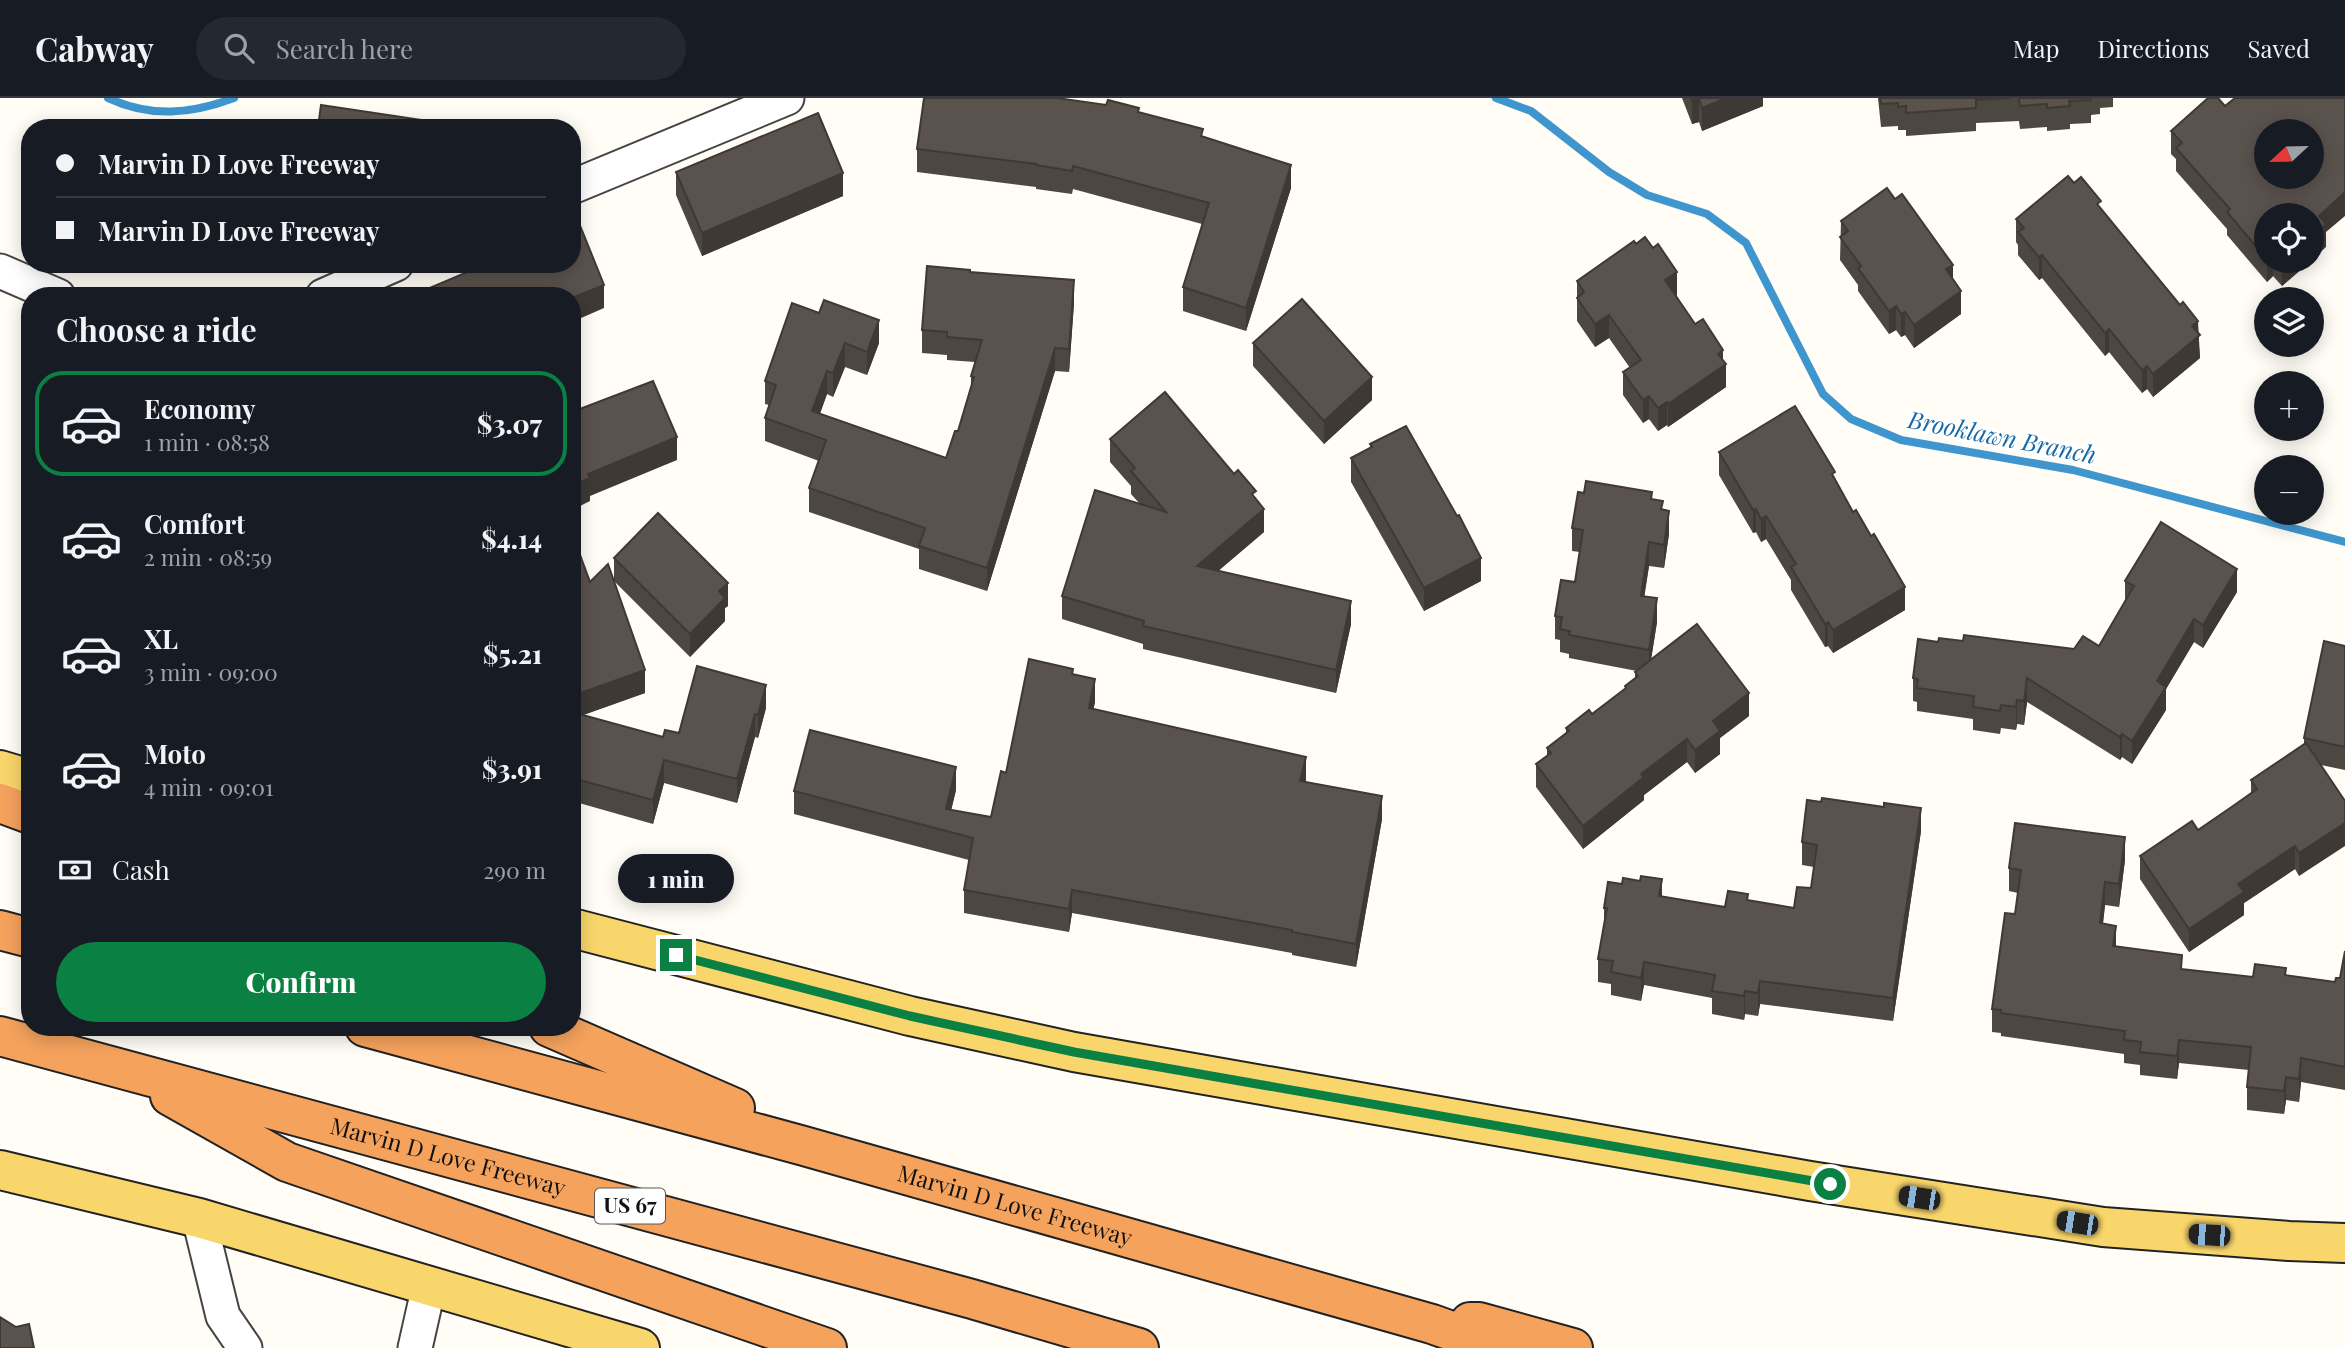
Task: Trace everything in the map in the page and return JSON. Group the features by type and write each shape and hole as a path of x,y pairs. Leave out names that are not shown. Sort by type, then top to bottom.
{"highway":[{"path":"0,803 21,811"},
{"path":"0,930 21,936"},
{"name":"Marvin D Love Freeway","path":"0,1036 972,1299 1139,1348"},
{"name":"Marvin D Love Freeway","path":"398,1036 804,1146 1432,1324 1499,1348"},
{"path":"570,1036 723,1101 804,1146"},
{"path":"119,1068 287,1161 827,1348"},
{"path":"1432,1324 1479,1322 1573,1348"}],"main road":[{"path":"0,770 21,776"},
{"path":"581,930 910,1016 1101,1056 1810,1181 2103,1227 2289,1241 2345,1242"},
{"path":"0,1170 200,1218 639,1348"}],"street":[{"path":"581,183 787,98"},
{"path":"0,271 37,287"},
{"path":"344,287 375,273"},
{"path":"200,1218 223,1316 245,1348"},
{"path":"415,1348 429,1286"}],"building":[{"path":"924,98 1057,98 1106,105 1108,100 1139,108 1138,112 1203,129 1201,136 1291,165 1246,308 1183,287 1209,203 1073,166 1072,171 917,149"},
{"path":"1699,98 1726,98 1702,108"},
{"path":"1880,98 2010,98 1976,100 1976,108 1906,113 1906,106 1898,107 1898,103 1881,104"},
{"path":"2019,98 2091,100 2069,101 2070,106 2047,108 2047,104 2020,106"},
{"path":"2208,98 2218,98 2225,106 2235,98 2345,98 2345,192 2324,211 2324,203 2254,203 2254,244 2227,212 2230,209 2176,148 2182,143 2171,131"},
{"path":"321,105 415,119 319,119"},
{"path":"818,113 843,173 702,233 676,172"},
{"path":"2068,176 2074,183 2081,177 2101,201 2097,204 2180,305 2183,302 2198,321 2192,326 2200,335 2153,374 2147,366 2142,370 2109,329 2105,333 2042,255 2039,257 2018,232 2024,228 2016,219"},
{"path":"1887,188 1895,199 1902,194 1953,265 1946,269 1961,291 1914,325 1905,312 1901,314 1896,306 1889,311 1858,268 1861,266 1840,237 1848,231 1841,221"},
{"path":"581,228 604,285 581,294 581,287 432,287 465,273 581,273"},
{"path":"1645,237 1653,248 1658,244 1677,272 1665,280 1695,324 1703,319 1723,350 1718,354 1726,364 1658,408 1649,396 1643,400 1623,372 1641,360 1609,315 1595,324 1577,298 1584,292 1577,281 1634,241 1636,244"},
{"path":"927,266 1074,280 1069,349 1055,348 987,568 919,546 925,528 809,488 826,440 765,418 776,385 765,381 792,303 819,313 824,300 879,320 867,352 845,343 833,373 827,371 812,411 946,458 955,431 958,431 982,340 947,337 947,332 922,330"},
{"path":"1302,299 1372,377 1324,421 1253,343"},
{"path":"653,381 677,437 588,474 590,478 581,482 581,409"},
{"path":"1165,392 1234,474 1238,470 1256,491 1252,494 1264,509 1197,566 1351,601 1336,670 1143,626 1144,621 1062,596 1095,490 1166,512 1131,471 1135,468 1110,439"},
{"path":"1795,406 1835,472 1832,474 1853,512 1856,510 1871,536 1874,534 1905,587 1833,630 1828,622 1825,624 1791,567 1796,564 1766,516 1761,519 1756,509 1753,510 1719,452"},
{"path":"1406,426 1457,516 1459,515 1481,558 1424,588 1351,458 1372,447 1370,444"},
{"path":"1586,481 1652,492 1651,499 1663,501 1661,509 1669,511 1664,545 1649,542 1641,596 1657,598 1649,650 1569,635 1570,631 1560,629 1562,617 1555,616 1561,580 1575,582 1583,530 1572,528 1578,492 1584,493"},
{"path":"658,513 728,583 719,591 725,598 690,634 614,558"},
{"path":"2161,522 2237,569 2203,625 2194,619 2157,681 2166,687 2132,741 2122,734 2120,737 2027,678 2024,701 2017,700 2016,707 2001,705 2000,711 1973,707 1974,696 1917,688 1918,679 1913,678 1918,639 1938,642 1939,638 1963,641 1964,635 2074,649 2083,636 2099,646 2134,586 2125,581"},
{"path":"581,558 590,582 608,564 645,670 581,693"},
{"path":"1697,624 1749,693 1713,721 1720,731 1695,750 1687,739 1641,774 1644,777 1583,826 1536,764 1551,753 1547,748 1569,731 1566,728 1589,710 1592,714 1626,688 1625,686 1638,676 1635,672"},
{"path":"2324,641 2345,646 2345,747 2304,738"},
{"path":"1029,659 1073,669 1072,674 1095,679 1089,708 1306,757 1300,781 1382,796 1356,944 1072,890 1069,909 964,890 973,838 794,791 810,730 956,767 946,809 991,817 1001,771 1006,773"},
{"path":"697,666 766,685 737,779 664,760 653,800 581,780 581,714 663,737 665,730 679,733"},
{"path":"2306,743 2345,801 2345,823 2299,853 2295,846 2238,884 2244,892 2189,929 2140,856 2192,821 2198,830 2257,789 2251,780"},
{"path":"1822,798 1884,807 1884,803 1921,808 1893,998 1760,981 1758,993 1745,991 1744,996 1712,991 1715,975 1644,962 1641,978 1611,972 1613,961 1598,959 1607,908 1604,908 1608,882 1622,884 1623,878 1640,881 1641,876 1662,879 1659,896 1725,907 1728,891 1748,894 1747,900 1794,908 1797,887 1811,888 1817,845 1802,842 1807,800 1821,802"},
{"path":"2015,823 2125,837 2119,884 2105,882 2100,923 2116,926 2113,946 2182,955 2181,969 2253,977 2255,964 2286,968 2285,975 2335,982 2336,978 2340,978 2345,951 2345,1067 2301,1058 2299,1079 2286,1077 2284,1091 2247,1087 2251,1047 2179,1040 2177,1056 2140,1052 2141,1042 2124,1040 2125,1031 2001,1013 2001,1010 1992,1009 2005,913 2015,914 2021,870 2009,868"},
{"path":"0,1317 16,1327 29,1324 34,1348 0,1348"}],"waterway":[{"name":"Brooklawn Branch","path":"108,98 155,111 202,108 234,98"},
{"name":"Brooklawn Branch","path":"1496,98 1531,111 1609,172 1647,195 1707,214 1746,243 1823,394 1851,419 1901,440 2073,470 2345,542"}],"route":[{"path":"676,955 910,1016 1074,1052 1830,1184"}]}
